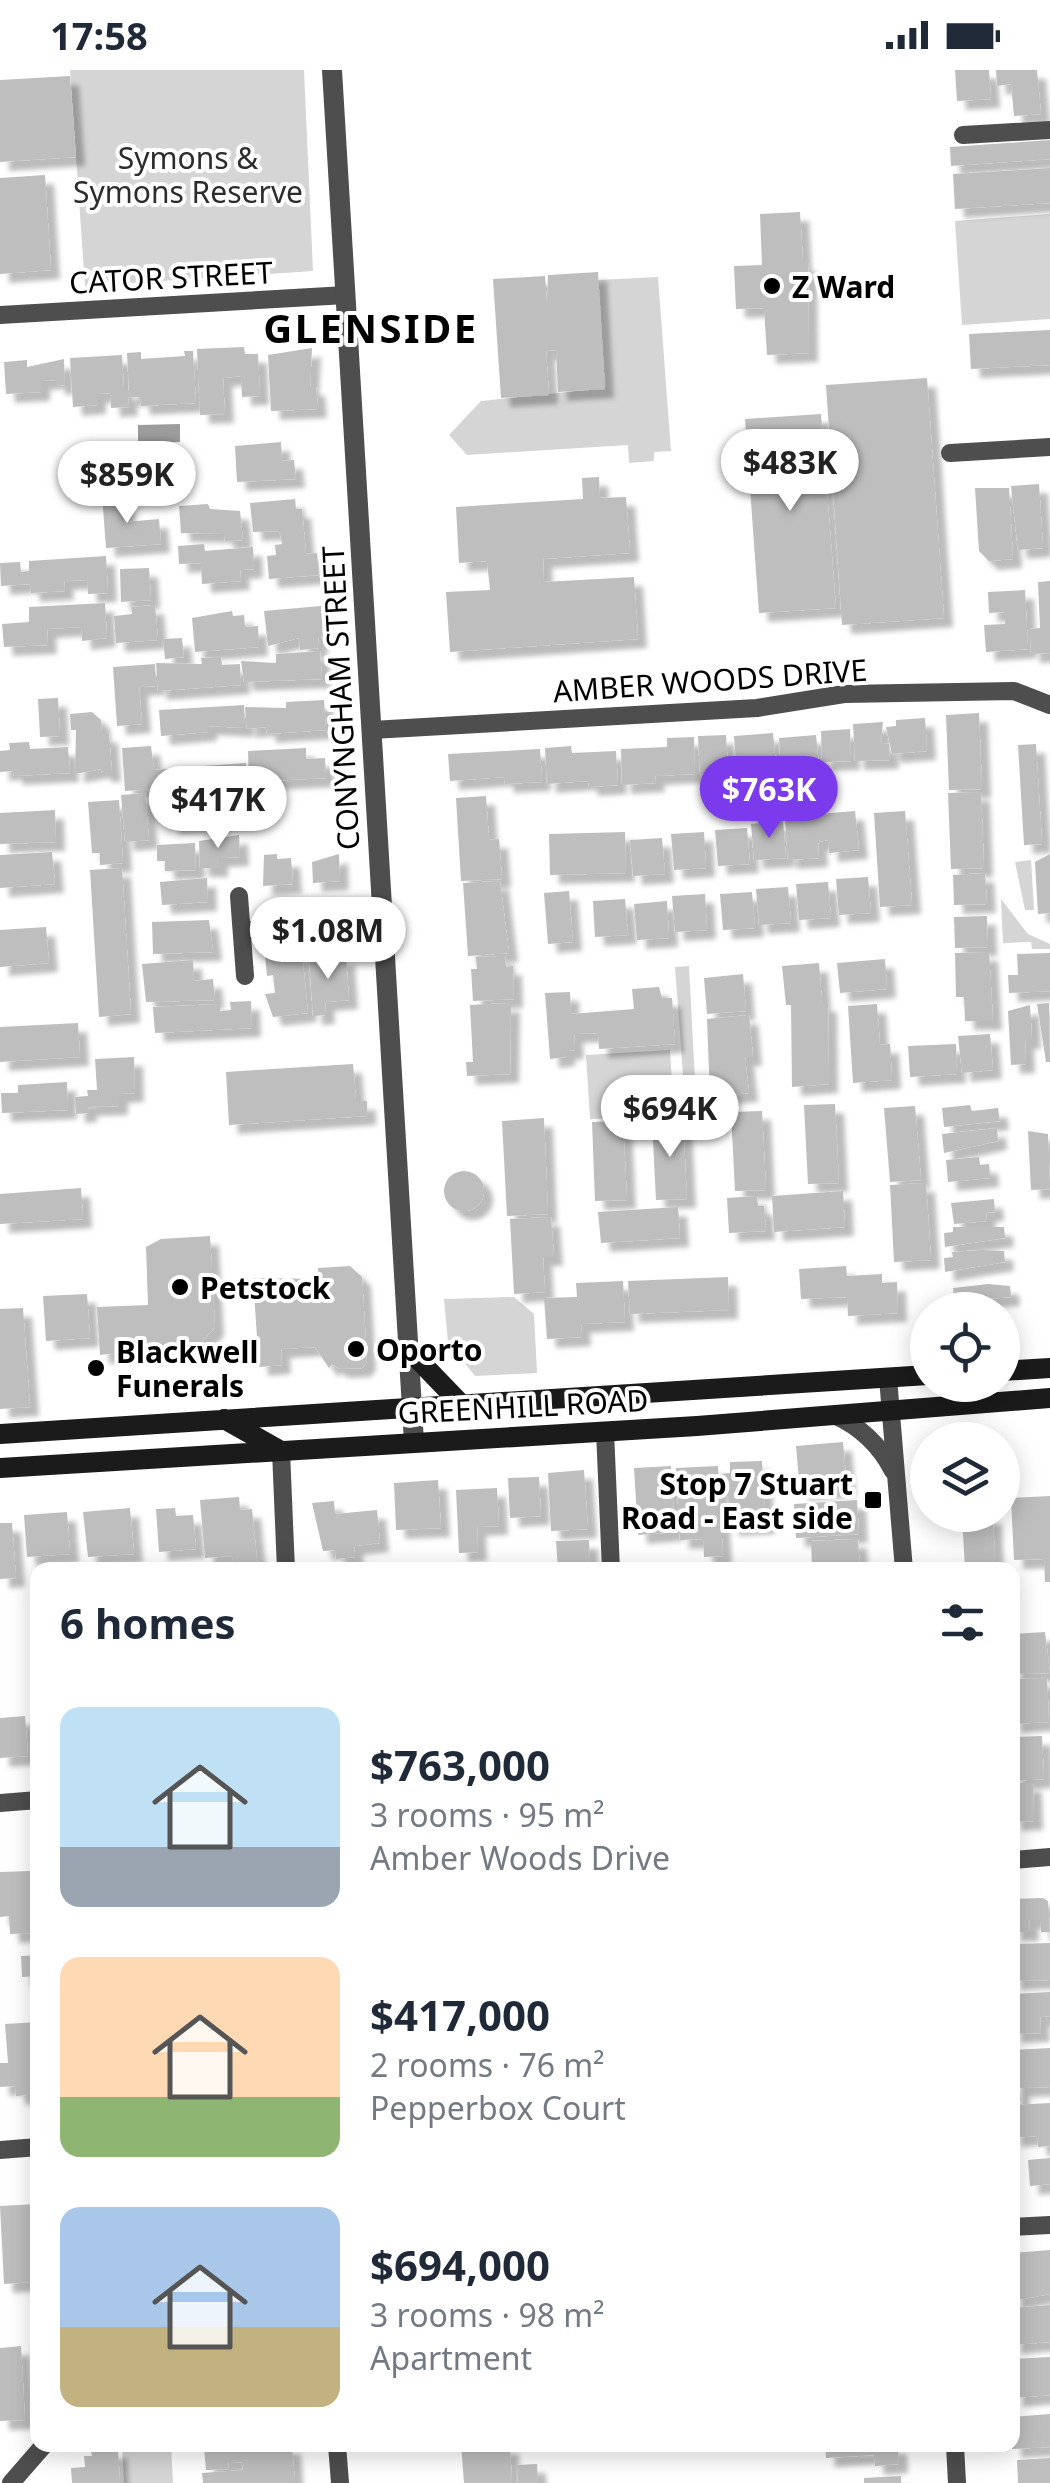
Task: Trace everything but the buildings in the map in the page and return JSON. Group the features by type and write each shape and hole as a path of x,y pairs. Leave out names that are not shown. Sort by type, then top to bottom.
{"main road":[{"path":"409,1350 460,1403"},
{"path":"1020,1370 1050,1368"},
{"name":"GREENHILL ROAD","path":"0,1434 910,1376"},
{"name":"GREENHILL ROAD","path":"0,1468 605,1431 1050,1398"},
{"path":"222,1418 281,1451"}],"street":[{"name":"CONYNGHAM STREET","path":"332,70 414,1442"},
{"path":"963,135 1050,130"},
{"name":"CATOR STREET","path":"0,314 346,295"},
{"path":"950,453 1050,446"},
{"name":"AMBER WOODS DRIVE","path":"372,730 758,708 844,694 1014,692 1050,705"},
{"path":"239,896 244,976"},
{"path":"242,930 383,921"},
{"path":"888,1378 903,1562"},
{"path":"830,1414 852,1423 875,1444 896,1476"},
{"path":"605,1431 611,1562"},
{"path":"281,1451 286,1562"},
{"path":"0,1803 30,1801"},
{"path":"1020,1859 1050,1857"},
{"path":"0,2150 30,2148"},
{"path":"1020,2226 1050,2224"},
{"path":"10,2483 38,2452"},
{"path":"338,2452 340,2483"},
{"path":"955,2452 957,2483"}],"green space":[{"name":"Symons & Symons Reserve","path":"70,70 304,70 313,271 85,286"},
{"path":"1050,214 1050,319 962,325 955,221"},
{"path":"658,277 671,451 654,452 654,461 629,463 628,445 467,455 449,435 481,401 605,388 598,280"},
{"path":"1031,860 1034,910 1025,910 1015,862"},
{"path":"1001,899 1028,934 1050,944 1050,949 1032,949 1031,942 1003,943"},
{"path":"689,966 696,1101 677,1087 683,1074 675,967"},
{"path":"670,1050 674,1116 590,1119 586,1055"},
{"path":"514,1297 534,1314 537,1373 475,1376 448,1342 444,1299"},
{"path":"122,2452 171,2452 173,2483 124,2483"}],"shaded area":[{"path":"180,424 180,442 138,443 138,425"}],"place":[{"name":"Z Ward","path":"772,286"},
{"name":"Petstock","path":"180,1287"},
{"name":"Oporto","path":"356,1349"},
{"name":"Blackwell Funerals","path":"96,1368"},
{"name":"Stop 7 Stuart Road - East side","path":"873,1500"}],"district":[{"name":"GLENSIDE","path":"371,327"}]}
